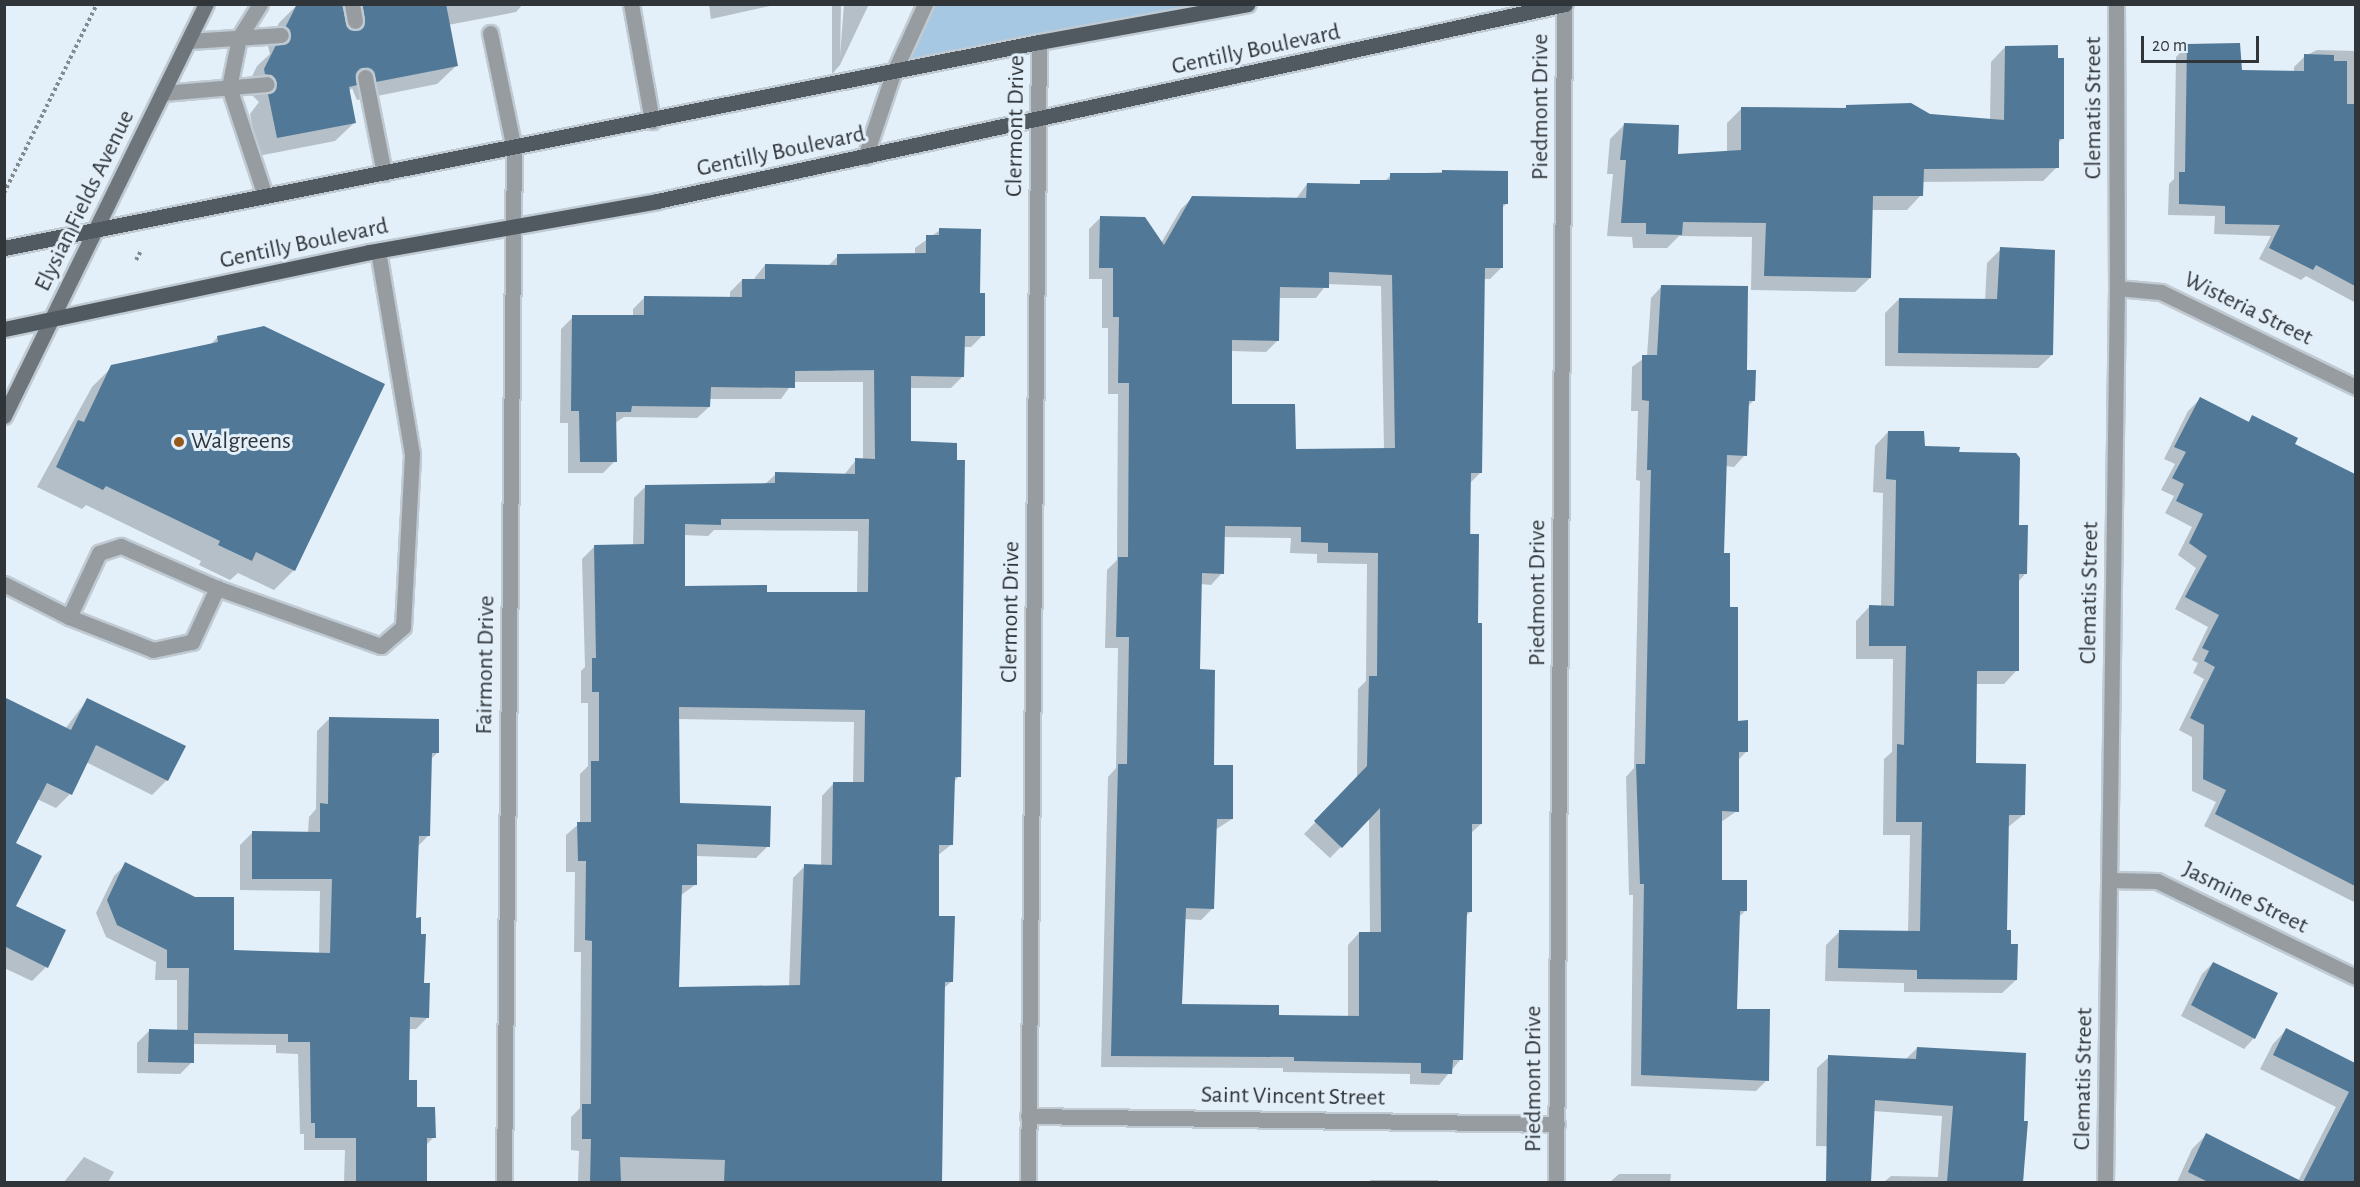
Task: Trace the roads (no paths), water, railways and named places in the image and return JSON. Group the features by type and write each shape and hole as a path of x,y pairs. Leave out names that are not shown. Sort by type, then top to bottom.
{"main road":[{"name":"Elysian Fields Avenue","path":"4,416 206,4"},
{"name":"Gentilly Boulevard","path":"4,248 97,227 514,149 893,74 1039,42 1248,4"},
{"name":"Gentilly Boulevard","path":"4,329 52,321 378,251 513,227 1039,121 1565,4"}],"street":[{"path":"260,4 239,38 229,87 265,196"},
{"path":"352,4 355,21"},
{"path":"631,4 652,121"},
{"path":"866,157 893,74 925,4"},
{"name":"Piedmont Drive","path":"1556,1182 1565,4"},
{"name":"Clematis Street","path":"2104,1182 2117,288 2116,4"},
{"name":"Fairmont Drive","path":"490,33 514,149 504,1182"},
{"path":"189,41 281,35"},
{"name":"Clermont Drive","path":"1028,1182 1039,42"},
{"path":"365,77 384,173"},
{"path":"162,93 267,84"},
{"path":"69,617 99,553 121,546 217,588 381,646 403,627 412,454 378,251"},
{"name":"Wisteria Street","path":"2117,288 2161,292 2355,387"},
{"path":"4,584 69,617 153,650 192,642 217,588"},
{"name":"Jasmine Street","path":"2109,880 2157,881 2355,977"},
{"name":"Saint Vincent Street","path":"1028,1116 1557,1124"}],"place":[{"name":"Walgreens","path":"179,442"}]}
